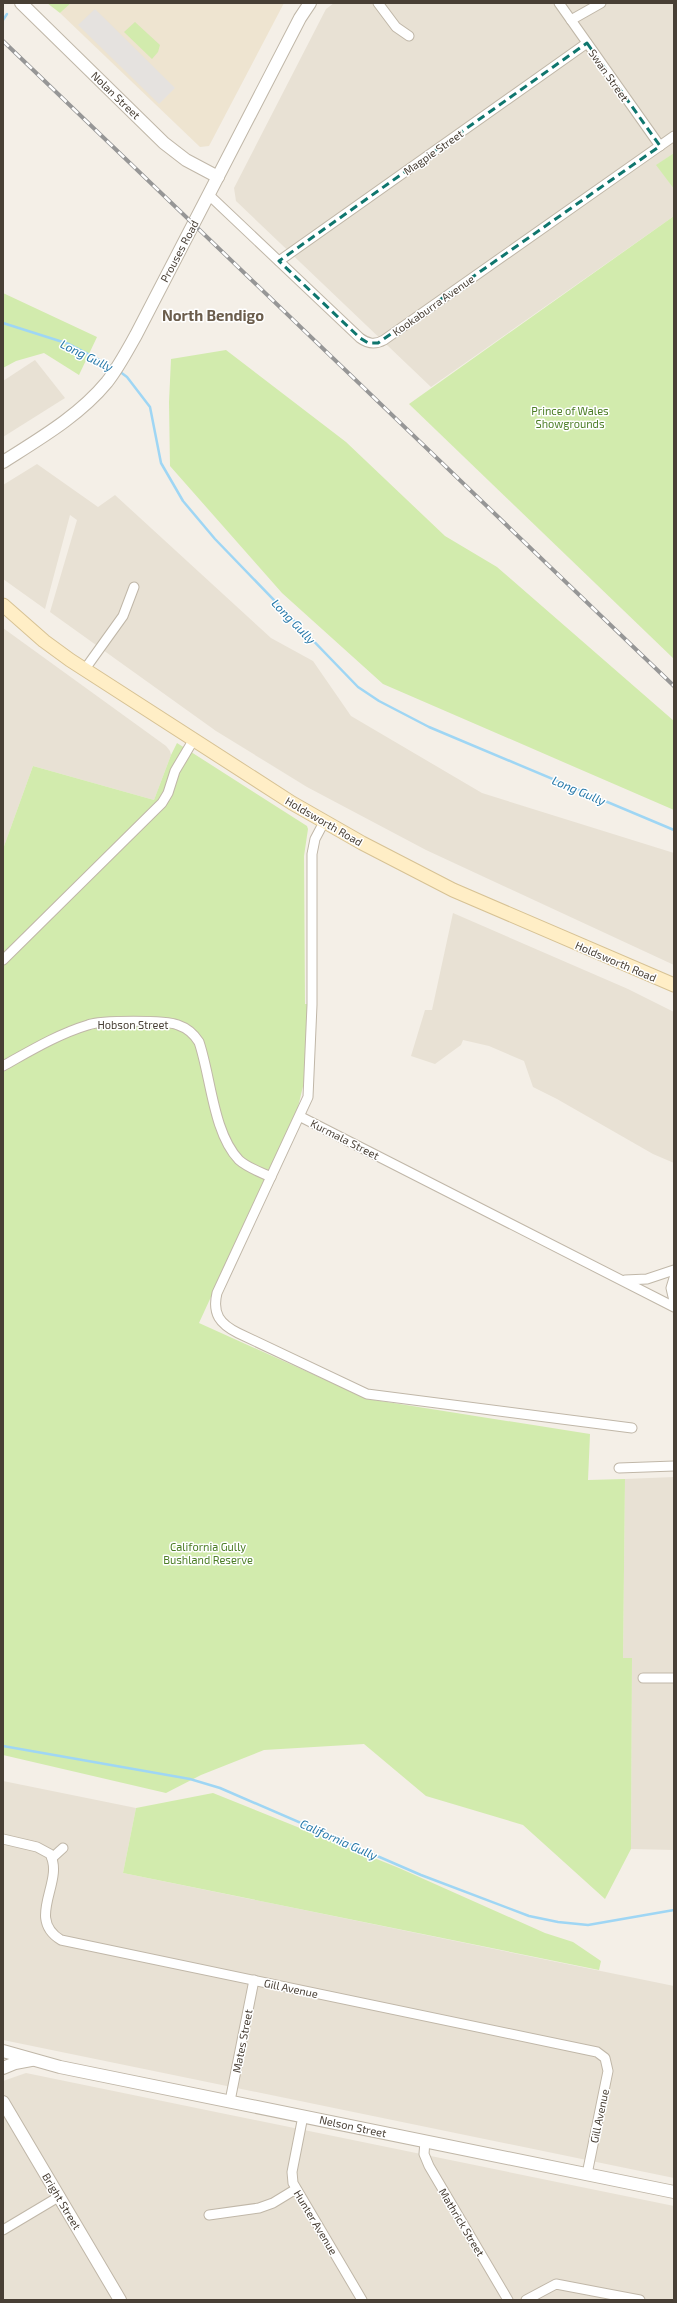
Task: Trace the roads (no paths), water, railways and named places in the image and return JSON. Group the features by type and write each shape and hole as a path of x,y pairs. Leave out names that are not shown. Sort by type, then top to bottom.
{"main road":[{"name":"Holdsworth Road","path":"3,605 44,642 85,670 324,822 453,890 674,985"}],"street":[{"name":"Nolan Street","path":"21,3 164,143 186,160 218,178"},
{"name":"Prouses Road","path":"3,462 73,414 92,398 116,369 218,178 300,18 310,3"},
{"path":"378,3 396,27 409,36"},
{"name":"Swan Street","path":"559,3 660,146"},
{"path":"571,20 601,3"},
{"name":"Magpie Street","path":"279,261 587,43"},
{"name":"Kookaburra Avenue","path":"208,195 360,338 368,343 378,343 674,136"},
{"path":"85,670 123,616 134,587"},
{"path":"3,960 162,803 168,793 175,771 194,739"},
{"name":"Kurmala Street","path":"324,822 315,839 312,854 310,1075 308,1097 301,1117 612,1277 674,1307"},
{"name":"Hobson Street","path":"3,1066 56,1038 89,1024 112,1022 177,1024 192,1033 199,1042 219,1117 229,1146 245,1165 271,1177"},
{"path":"301,1117 271,1177 217,1293 215,1310 217,1317 229,1329 367,1394 632,1428"},
{"name":"Kurmala Street","path":"612,1277 638,1281 674,1270"},
{"path":"674,1278 671,1288 674,1301"},
{"path":"619,1468 674,1466"},
{"path":"643,1678 674,1678"},
{"path":"3,1839 42,1848 52,1858 62,1848"},
{"name":"Gill Avenue","path":"52,1858 53,1874 45,1918 47,1925 54,1936 77,1945 592,2050 609,2056 608,2071 587,2174"},
{"name":"Mates Street","path":"230,2101 254,1980"},
{"name":"Nelson Street","path":"3,2051 32,2060 674,2192"},
{"path":"3,2056 3,2068"},
{"name":"Nelson Street","path":"3,2068 15,2063 32,2060"},
{"name":"Bright Street","path":"3,2101 60,2196 119,2300"},
{"name":"Hunter Avenue","path":"303,2116 292,2172 296,2189 362,2300"},
{"name":"Mathrick Street","path":"424,2141 424,2154 429,2166 508,2300"},
{"path":"209,2215 259,2208 274,2202 296,2189"},
{"path":"3,2230 60,2196"},
{"path":"526,2300 556,2284 640,2300"}],"waterway":[{"path":"3,20 7,14"},
{"name":"Long Gully","path":"3,323 69,344 113,367"},
{"name":"Long Gully","path":"119,371 127,377 150,407 161,463 183,501 215,539 358,687 379,701 429,727 674,830"},
{"name":"California Gully","path":"3,1746 190,1779 220,1788 421,1875 529,1916 558,1922 588,1925 674,1910"}],"railway":[{"path":"3,41 674,686"}],"district":[{"name":"North Bendigo","path":"213,315"}],"park label":[{"name":"Prince of Wales Showgrounds","path":"570,416"},
{"name":"California Gully Bushland Reserve","path":"208,1552"}]}
